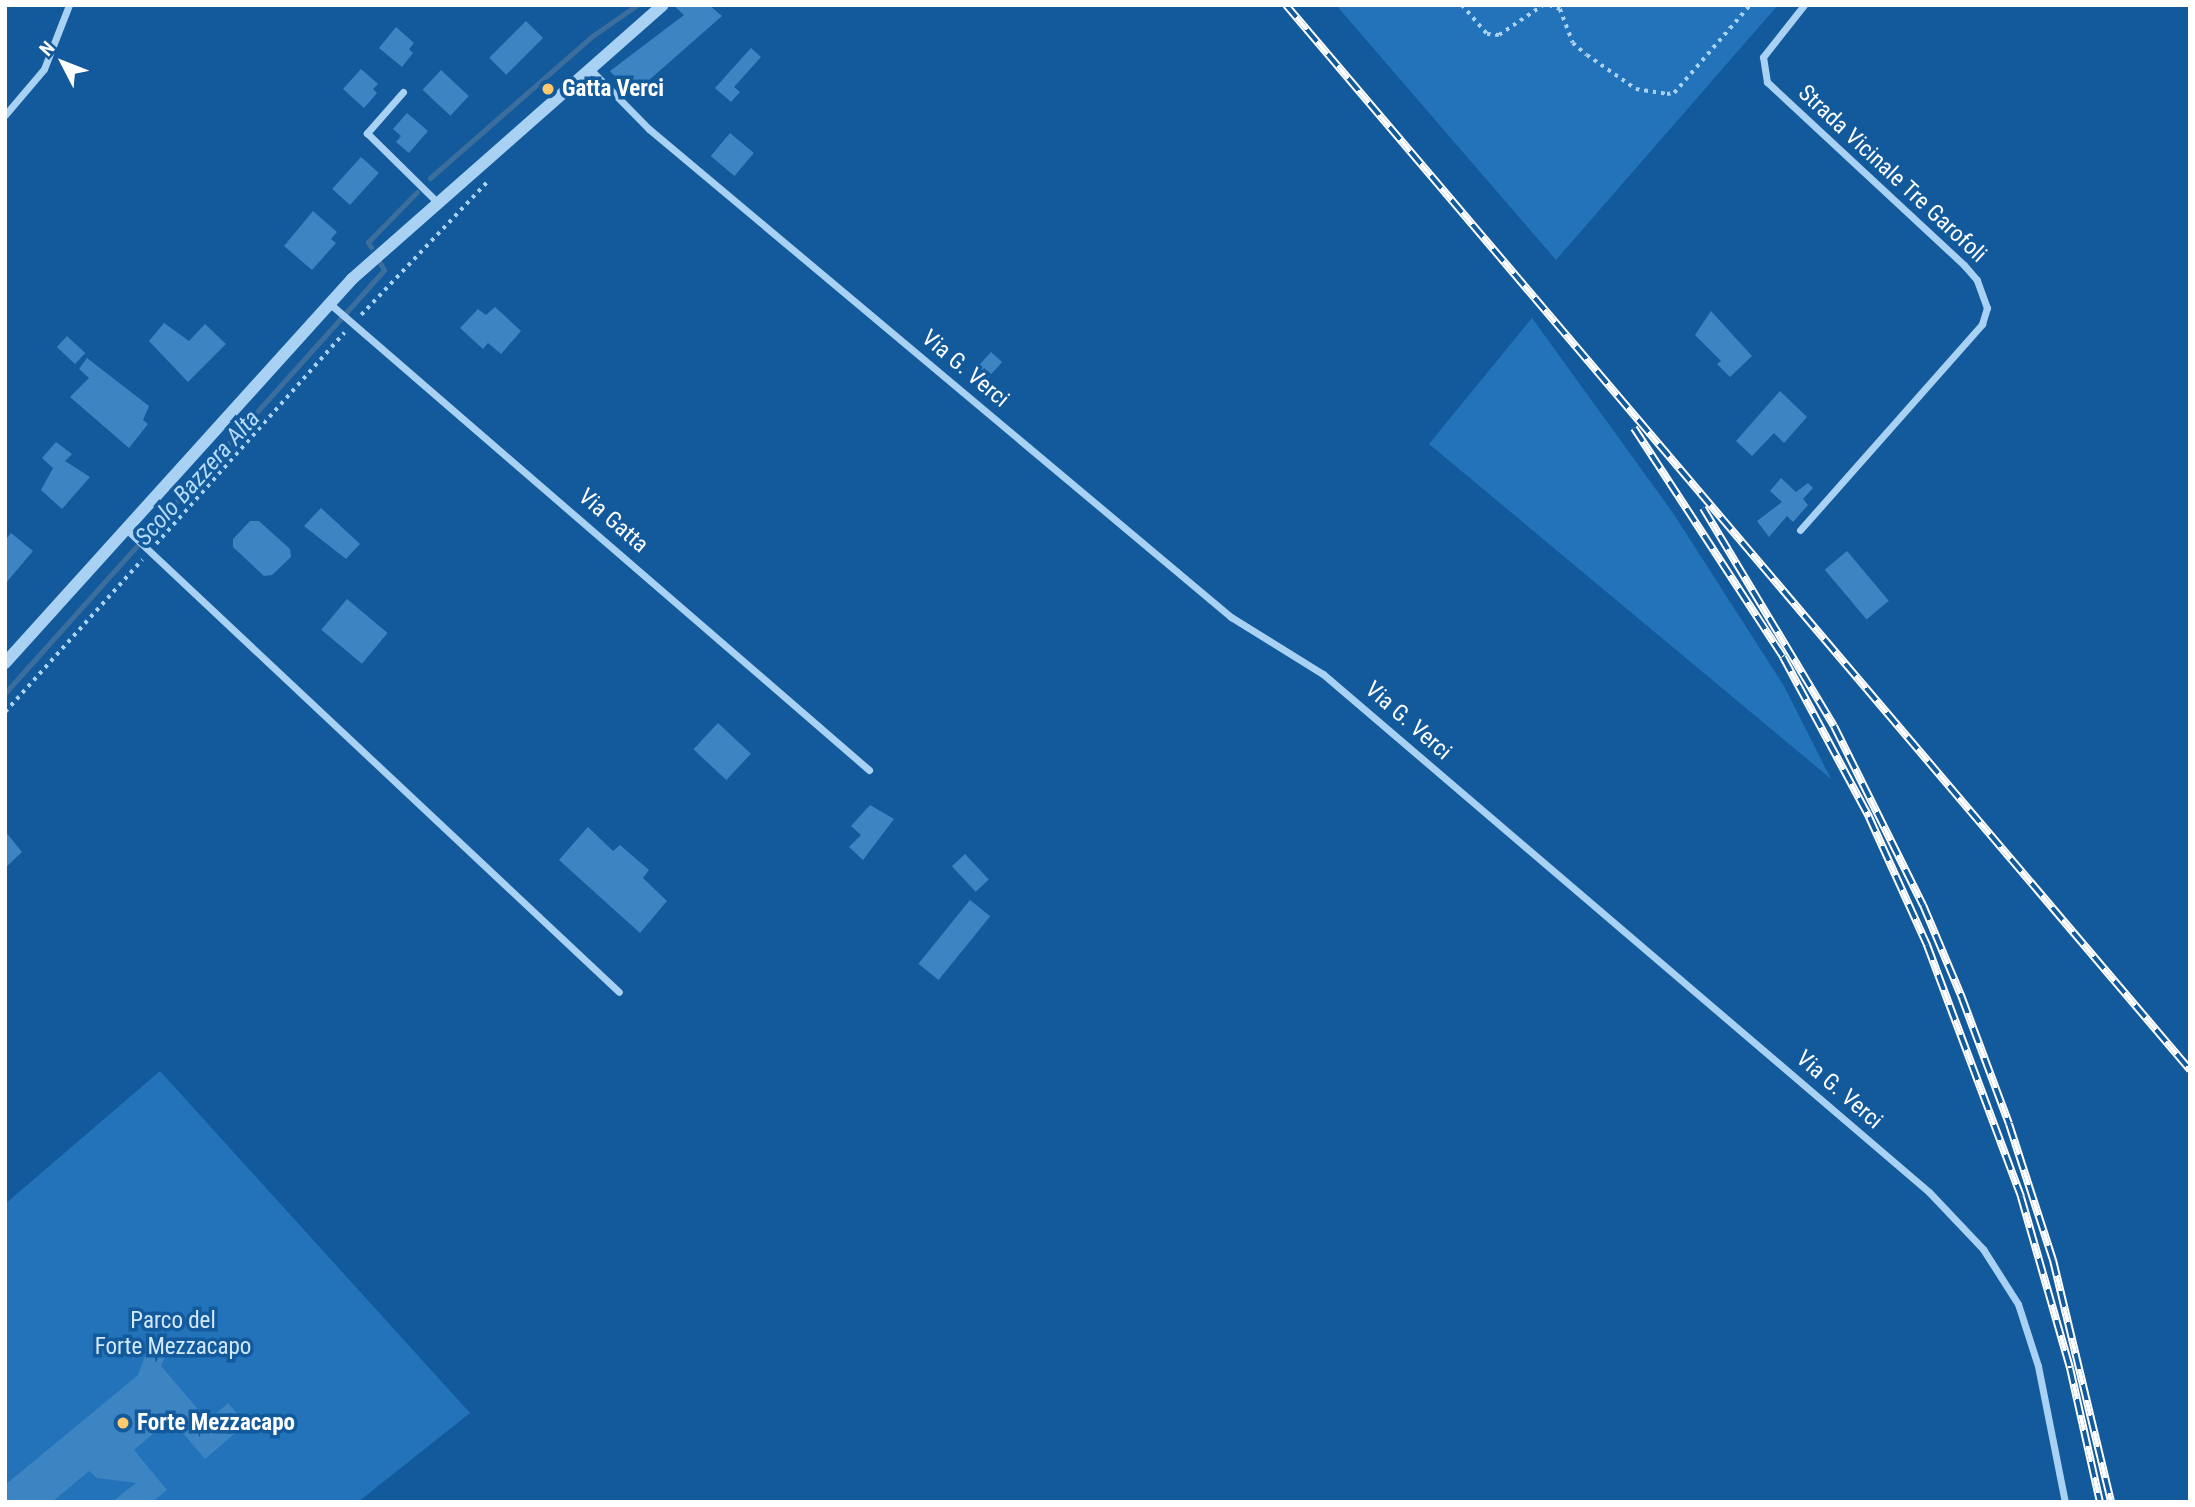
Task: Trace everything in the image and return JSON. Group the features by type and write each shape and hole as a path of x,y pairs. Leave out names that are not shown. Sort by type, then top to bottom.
{"street":[{"path":"5,115 44,69 69,5"},
{"path":"5,663 129,533 332,306 436,201 663,5"},
{"name":"Strada Vicinale Tre Garofoli","path":"1800,530 1982,324 1987,309 1977,280 1964,265 1766,82 1763,57 1804,5"},
{"name":"Via G. Verci","path":"589,67 659,138 1231,617 1323,674 1929,1192 1983,1249 2018,1304 2038,1366 2065,1502"},
{"path":"403,92 367,133 436,201"},
{"name":"Via Gatta","path":"332,306 869,770"},
{"path":"129,533 619,992"}],"path":[{"path":"1462,5 1487,34 1499,35 1543,5"},
{"path":"1549,5 1560,9 1573,43 1587,55 1636,89 1667,94 1674,93 1751,5"},
{"path":"361,315 492,176"},
{"path":"155,546 344,333"},
{"path":"5,712 143,559"}],"green space":[{"path":"1336,5 1778,5 1556,260"},
{"path":"1532,318 1673,513 1784,686 1831,779 1429,444"},
{"name":"Parco del Forte Mezzacapo","path":"160,1071 470,1413 358,1502 5,1502 5,1204"}],"building":[{"path":"673,5 709,5 722,16 632,95 610,71 684,15"},
{"path":"526,21 543,38 506,75 489,58"},
{"path":"396,27 414,43 409,49 413,53 402,67 379,48"},
{"path":"751,48 761,57 734,87 740,92 731,102 715,88"},
{"path":"361,69 378,84 373,89 377,93 364,108 343,89"},
{"path":"441,70 469,96 450,116 423,90"},
{"path":"407,113 428,131 409,153 396,142 401,136 393,129"},
{"path":"730,133 754,153 734,176 711,156"},
{"path":"361,157 379,173 350,205 332,189"},
{"path":"313,211 337,232 331,239 336,243 312,270 284,246"},
{"path":"495,307 521,331 501,354 488,343 483,349 460,328 478,309 486,315"},
{"path":"1711,311 1752,356 1730,377 1717,364 1721,361 1695,335"},
{"path":"164,323 189,341 205,324 226,344 188,382 149,341"},
{"path":"67,336 85,353 75,364 57,347"},
{"path":"991,352 1002,362 983,383 972,373"},
{"path":"87,358 149,406 143,420 148,424 129,448 70,397 89,378 79,369"},
{"path":"1780,391 1807,417 1784,443 1774,433 1752,456 1736,441"},
{"path":"56,442 72,454 65,461 90,477 62,509 41,490 53,468 42,458"},
{"path":"1781,478 1796,492 1808,483 1813,488 1803,499 1808,505 1793,522 1787,516 1769,537 1757,521 1782,502 1770,491"},
{"path":"321,508 360,544 346,559 304,526"},
{"path":"250,521 259,521 290,549 291,557 272,575 264,576 233,547 233,539"},
{"path":"11,533 33,551 5,584 5,540"},
{"path":"1847,551 1889,601 1867,619 1825,570"},
{"path":"347,599 388,633 362,664 321,630"},
{"path":"718,723 751,754 726,780 693,749"},
{"path":"870,805 894,819 863,860 849,847 861,835 851,826"},
{"path":"588,827 613,851 620,845 649,870 643,878 667,901 640,933 559,860"},
{"path":"5,831 22,852 5,868"},
{"path":"965,854 989,880 976,892 952,866"},
{"path":"970,900 990,916 939,980 918,964"},
{"name":"Forte Mezzacapo","path":"156,1345 166,1355 161,1366 208,1421 228,1403 246,1424 205,1459 171,1419 134,1450 167,1490 152,1502 112,1502 136,1483 97,1478 89,1471 52,1502 5,1502 5,1485 138,1375 148,1348"}],"waterway":[{"name":"Scolo Bazzera Alta","path":"430,178 591,37 637,5"},
{"name":"Scolo Bazzera Alta","path":"371,247 368,242 417,192"},
{"name":"Scolo Bazzera Alta","path":"5,693 384,270 379,261"}],"railway":[{"path":"1286,5 2190,1070"},
{"path":"1634,428 1783,657 1869,817 1927,945 2021,1197 2070,1368 2100,1502"},
{"path":"1703,508 1834,726 1923,905 1962,998 2009,1124 2053,1260 2111,1502"}],"place":[{"name":"Gatta Verci","path":"548,89"},
{"name":"Forte Mezzacapo","path":"123,1423"}]}
